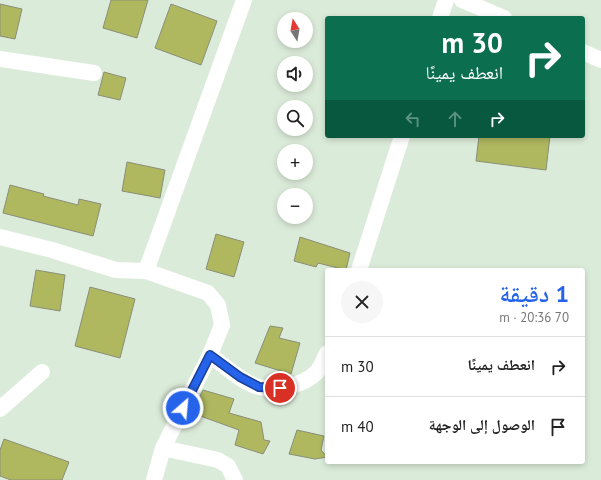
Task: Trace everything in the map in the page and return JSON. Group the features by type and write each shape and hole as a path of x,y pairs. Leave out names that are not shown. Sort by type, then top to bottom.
{"street":[{"path":"146,271 244,0"},
{"path":"441,16 446,0"},
{"path":"462,0 499,16"},
{"path":"585,53 601,60"},
{"path":"0,59 94,73"},
{"path":"360,268 401,138"},
{"path":"0,237 52,250 116,270 146,271 208,293 218,305 222,325 210,355 163,448 154,480"},
{"path":"210,355 240,377 259,387 280,388 301,383 317,372 325,357"},
{"path":"0,409 42,372"},
{"path":"163,448 218,460 228,466 235,480"}],"building":[{"path":"111,0 148,0 137,38 103,28"},
{"path":"0,4 22,9 15,39 0,36"},
{"path":"171,4 217,21 201,65 155,48"},
{"path":"104,72 126,78 120,100 98,95"},
{"path":"479,138 550,138 546,170 476,161"},
{"path":"127,162 165,170 160,198 122,191"},
{"path":"10,185 44,194 43,196 78,205 79,199 101,204 93,236 3,213"},
{"path":"216,234 244,242 234,277 206,269"},
{"path":"300,237 350,253 346,268 338,268 318,263 316,267 294,261"},
{"path":"36,270 65,275 60,311 30,306"},
{"path":"90,287 135,299 120,358 75,346"},
{"path":"270,326 283,328 279,338 300,343 291,374 255,363"},
{"path":"203,390 234,399 229,413 261,422 264,440 270,441 263,454 235,445 239,430 192,413"},
{"path":"297,430 324,436 321,450 325,455 325,457 315,459 289,454"},
{"path":"4,439 69,462 62,480 11,480 0,476 0,450"}],"route":[{"path":"183,408 210,355 246,381 259,387 280,388"}]}
